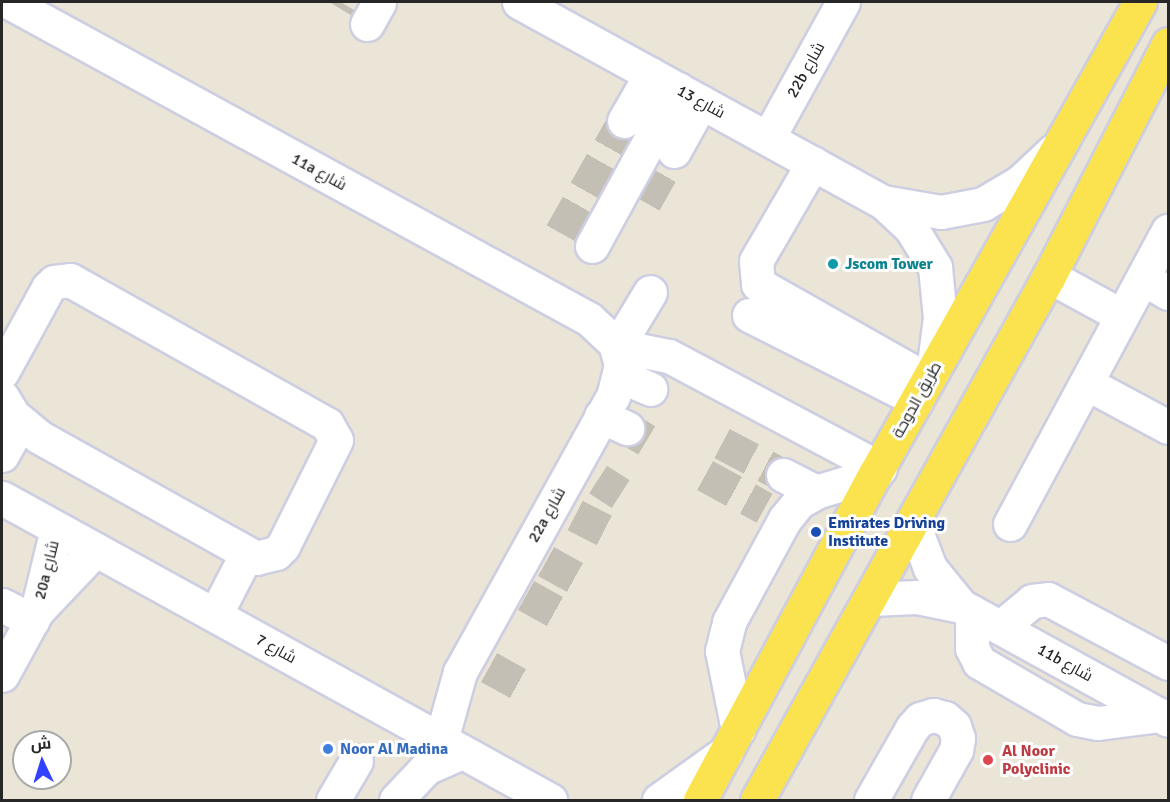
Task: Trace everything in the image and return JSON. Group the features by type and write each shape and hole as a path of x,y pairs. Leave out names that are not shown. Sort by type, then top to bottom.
{"main road":[{"name":"طريق الدوحة","path":"700,801 878,471 1140,2"},
{"path":"757,801 1049,276 1168,44"}],"street":[{"name":"11a شارع","path":"9,2 589,320 608,334 619,360"},
{"name":"شارع 13","path":"519,2 883,202 911,228 935,267 940,318 926,384"},
{"name":"22b شارع","path":"768,138 843,2"},
{"path":"624,121 677,88"},
{"path":"674,151 677,88"},
{"path":"592,246 677,88"},
{"name":"شارع 13","path":"883,202 940,212 983,204 1020,182 1064,140"},
{"path":"813,163 756,261 758,284 926,384"},
{"path":"1010,524 1122,316 1156,285 1168,231"},
{"path":"1049,276 1122,316"},
{"path":"2,372 48,288 54,282 70,280 327,424 335,435 334,447 284,546 267,557 246,555 11,409 2,455"},
{"name":"22a شارع","path":"452,746 477,661 614,422 619,360 650,292"},
{"path":"749,315 926,384"},
{"path":"650,389 619,360 643,351 669,356 878,471"},
{"path":"1086,383 1168,427"},
{"path":"659,801 732,741 723,641 775,513 816,492 878,471"},
{"path":"783,475 816,492"},
{"name":"شارع 7","path":"2,498 550,801"},
{"name":"11b شارع","path":"913,522 930,568 967,609"},
{"name":"20a شارع","path":"34,615 57,529"},
{"name":"20a شارع","path":"4,663 34,615 95,549"},
{"path":"215,615 246,555"},
{"name":"11b شارع","path":"871,599 916,597 967,609 1164,717"},
{"path":"1001,627 1032,602 1048,599 1168,663"},
{"path":"2,605 34,615"},
{"path":"967,609 972,648 979,662 1077,719 1098,723 1164,717"},
{"name":"22a شارع","path":"411,724 477,661"},
{"path":"871,801 912,728 920,719 933,715 954,726 958,738 956,750 928,801"},
{"path":"396,801 426,768 452,746"},
{"path":"333,801 356,761"}],"tunnel":[{"path":"338,7 341,2"},
{"path":"561,233 624,121"},
{"path":"645,202 674,151"},
{"path":"627,428 647,440"},
{"path":"722,443 783,475"},
{"path":"705,475 765,508"},
{"path":"598,479 621,494"},
{"path":"575,515 604,530"},
{"path":"546,561 580,580"},
{"path":"526,595 557,612"},
{"path":"489,667 520,684"}],"place":[{"name":"Jscom Tower","path":"833,264"},
{"name":"Emirates Driving Institute","path":"816,532"},
{"name":"Noor Al Madina","path":"328,749"},
{"name":"Al Noor Polyclinic","path":"988,760"}]}
